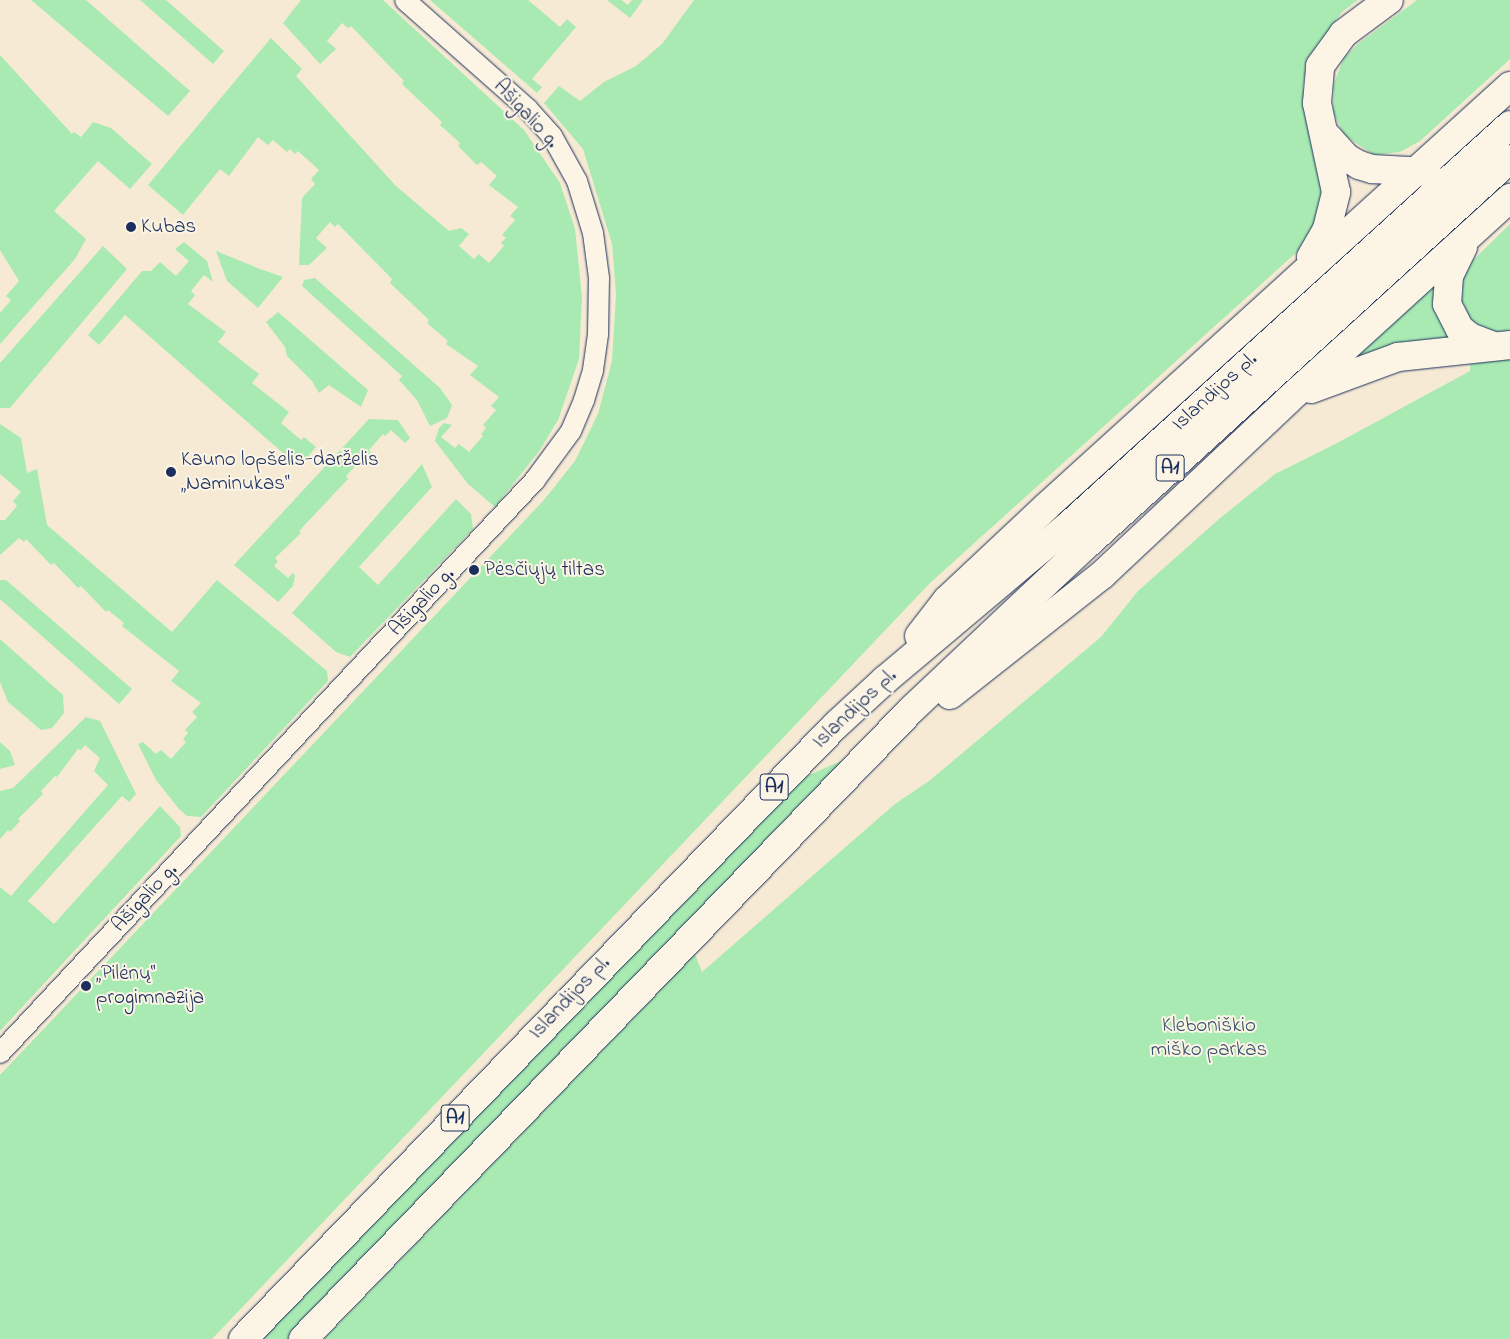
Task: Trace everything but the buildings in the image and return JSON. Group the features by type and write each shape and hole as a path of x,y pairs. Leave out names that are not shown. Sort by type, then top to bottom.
{"highway":[{"path":"1295,281 1320,244 1335,204 1336,180 1317,103 1317,80 1323,58 1343,34 1389,0"},
{"path":"885,680 947,600 1510,86"},
{"name":"Islandijos pl.","path":"243,1339 739,822 885,680 1067,527 1510,125"},
{"path":"1326,135 1347,158 1372,169 1457,173"},
{"path":"1384,170 1401,166 1450,140"},
{"name":"Islandijos pl.","path":"303,1339 838,784 1085,546 1510,159"},
{"path":"838,784 1102,575 1287,401 1510,198"},
{"path":"1468,236 1449,276 1447,304 1460,329 1470,338 1502,345"},
{"path":"1287,401 1328,381 1398,357 1502,345"}],"street":[{"name":"Ašigalio g.","path":"0,1052 535,480 571,431 584,400 596,352 599,278 594,233 577,181 552,136 528,109 405,0"}],"green space":[{"path":"31,0 86,0 190,91 168,116"},
{"path":"140,0 166,0 224,51 213,64"},
{"path":"301,0 383,0 524,130 560,183 575,229 582,297 579,359 558,420 540,450 495,507 468,484 435,441 439,428 444,423 452,425 441,437 455,448 459,444 469,452 483,436 481,434 486,428 483,425 496,410 491,406 499,397 470,375 478,366 446,344 448,341 427,323 429,320 390,283 392,279 338,224 335,227 330,222 316,238 327,248 309,265 299,265 302,198 315,184 311,179 319,170 298,151 295,154 290,149 287,152 273,140 268,145 258,137 229,176 220,169 183,215 148,185 271,38 302,69 296,76 396,186 449,231 461,228 469,234 459,246 474,259 479,254 489,263 504,246 501,243 506,238 502,235 515,220 510,216 518,207 489,185 497,176 481,162 477,165 458,146 460,143 440,125 442,122 402,84 404,81 351,26 348,28 342,23 327,41 336,49 320,64 283,23"},
{"path":"430,0 528,0 560,27 567,19 576,27 532,79 542,87 537,93"},
{"path":"607,0 621,0 628,5 632,0 643,0 630,18"},
{"path":"694,0 1358,0 1342,12 1308,58 1303,87 1326,201 1308,242 930,583 212,1339 0,1339 0,1075 543,501 575,461 598,414 612,361 616,294 612,244 583,149 544,103 559,86 580,101 604,82 636,66 662,44"},
{"path":"1417,0 1510,0 1510,59 1420,141 1400,152 1374,155 1344,135 1333,112 1334,83 1344,58 1358,44"},
{"path":"0,55 72,134 74,132 81,137 93,122 111,128 152,164 130,189 98,161 54,211 86,239 75,259 0,344 0,313 11,300 6,296 19,281 0,250"},
{"path":"1510,224 1510,335 1486,334 1458,311 1460,273"},
{"path":"184,242 207,261 213,282 204,275 191,291 195,295 188,304 226,332 218,342 259,374 252,383 289,412 281,423 301,440 304,437 316,447 299,467 125,315 99,345 88,335 142,271 151,271 160,262 176,276 189,261 175,249"},
{"path":"103,246 127,269 10,408 0,408 0,363"},
{"path":"216,251 283,277 258,308 227,281"},
{"path":"315,278 440,388 452,405 447,418 430,426 417,400 399,380 402,376 302,286 304,280"},
{"path":"1434,285 1437,285 1464,341 1349,363"},
{"path":"278,312 368,390 361,407 329,385 319,393 312,381 287,356 285,347 266,322"},
{"name":"Kleboniškio miško parkas","path":"1510,355 1510,1339 324,1339 695,954 702,972 895,804 929,781 1101,637 1138,591 1219,519 1275,474 1339,442 1470,371 1471,357"},
{"path":"369,419 398,420 410,438 405,443 391,430 385,436 383,434 369,450 371,452 362,463 360,461 346,476 348,479 299,531 301,533 275,558 278,561 274,566 288,578 293,573 295,576 293,586 278,602 234,565"},
{"path":"0,424 21,438 27,473 37,469 47,525 172,632 217,580 327,671 328,681 201,817 187,816 179,809 156,780 138,744 143,742 156,754 161,750 171,759 186,742 183,739 188,733 185,730 197,717 192,712 201,703 171,681 179,671 122,626 124,623 108,610 106,612 81,586 78,588 54,563 51,565 26,539 24,542 19,538 0,555 0,520 5,520 17,506 13,501 21,492 0,474"},
{"path":"422,464 432,487 359,567 378,585 456,499 471,514 473,529 350,657 336,652 292,613"},
{"path":"0,580 6,580 132,689 119,704 0,599"},
{"path":"0,639 63,695 64,713 52,728 41,730 8,702 0,682"},
{"path":"86,717 100,721 136,794 129,802 122,796 28,901 54,924 160,806 180,827 181,836 0,1031 0,887 11,896 108,785 94,771 100,758 85,745 81,750 78,749 57,777 55,776 41,791 43,794 18,819 20,821 0,839 0,791 13,788"},
{"path":"0,742 10,751 15,765 0,769"},
{"path":"846,759 290,1339 258,1339 795,781"}],"place":[{"name":"Kubas","path":"131,227"},
{"name":"Kauno lopšelis-darželis „Naminukas“","path":"171,472"},
{"name":"Pėsčiųjų tiltas","path":"474,570"},
{"name":"„Pilėnų“ progimnazija","path":"86,986"}]}
